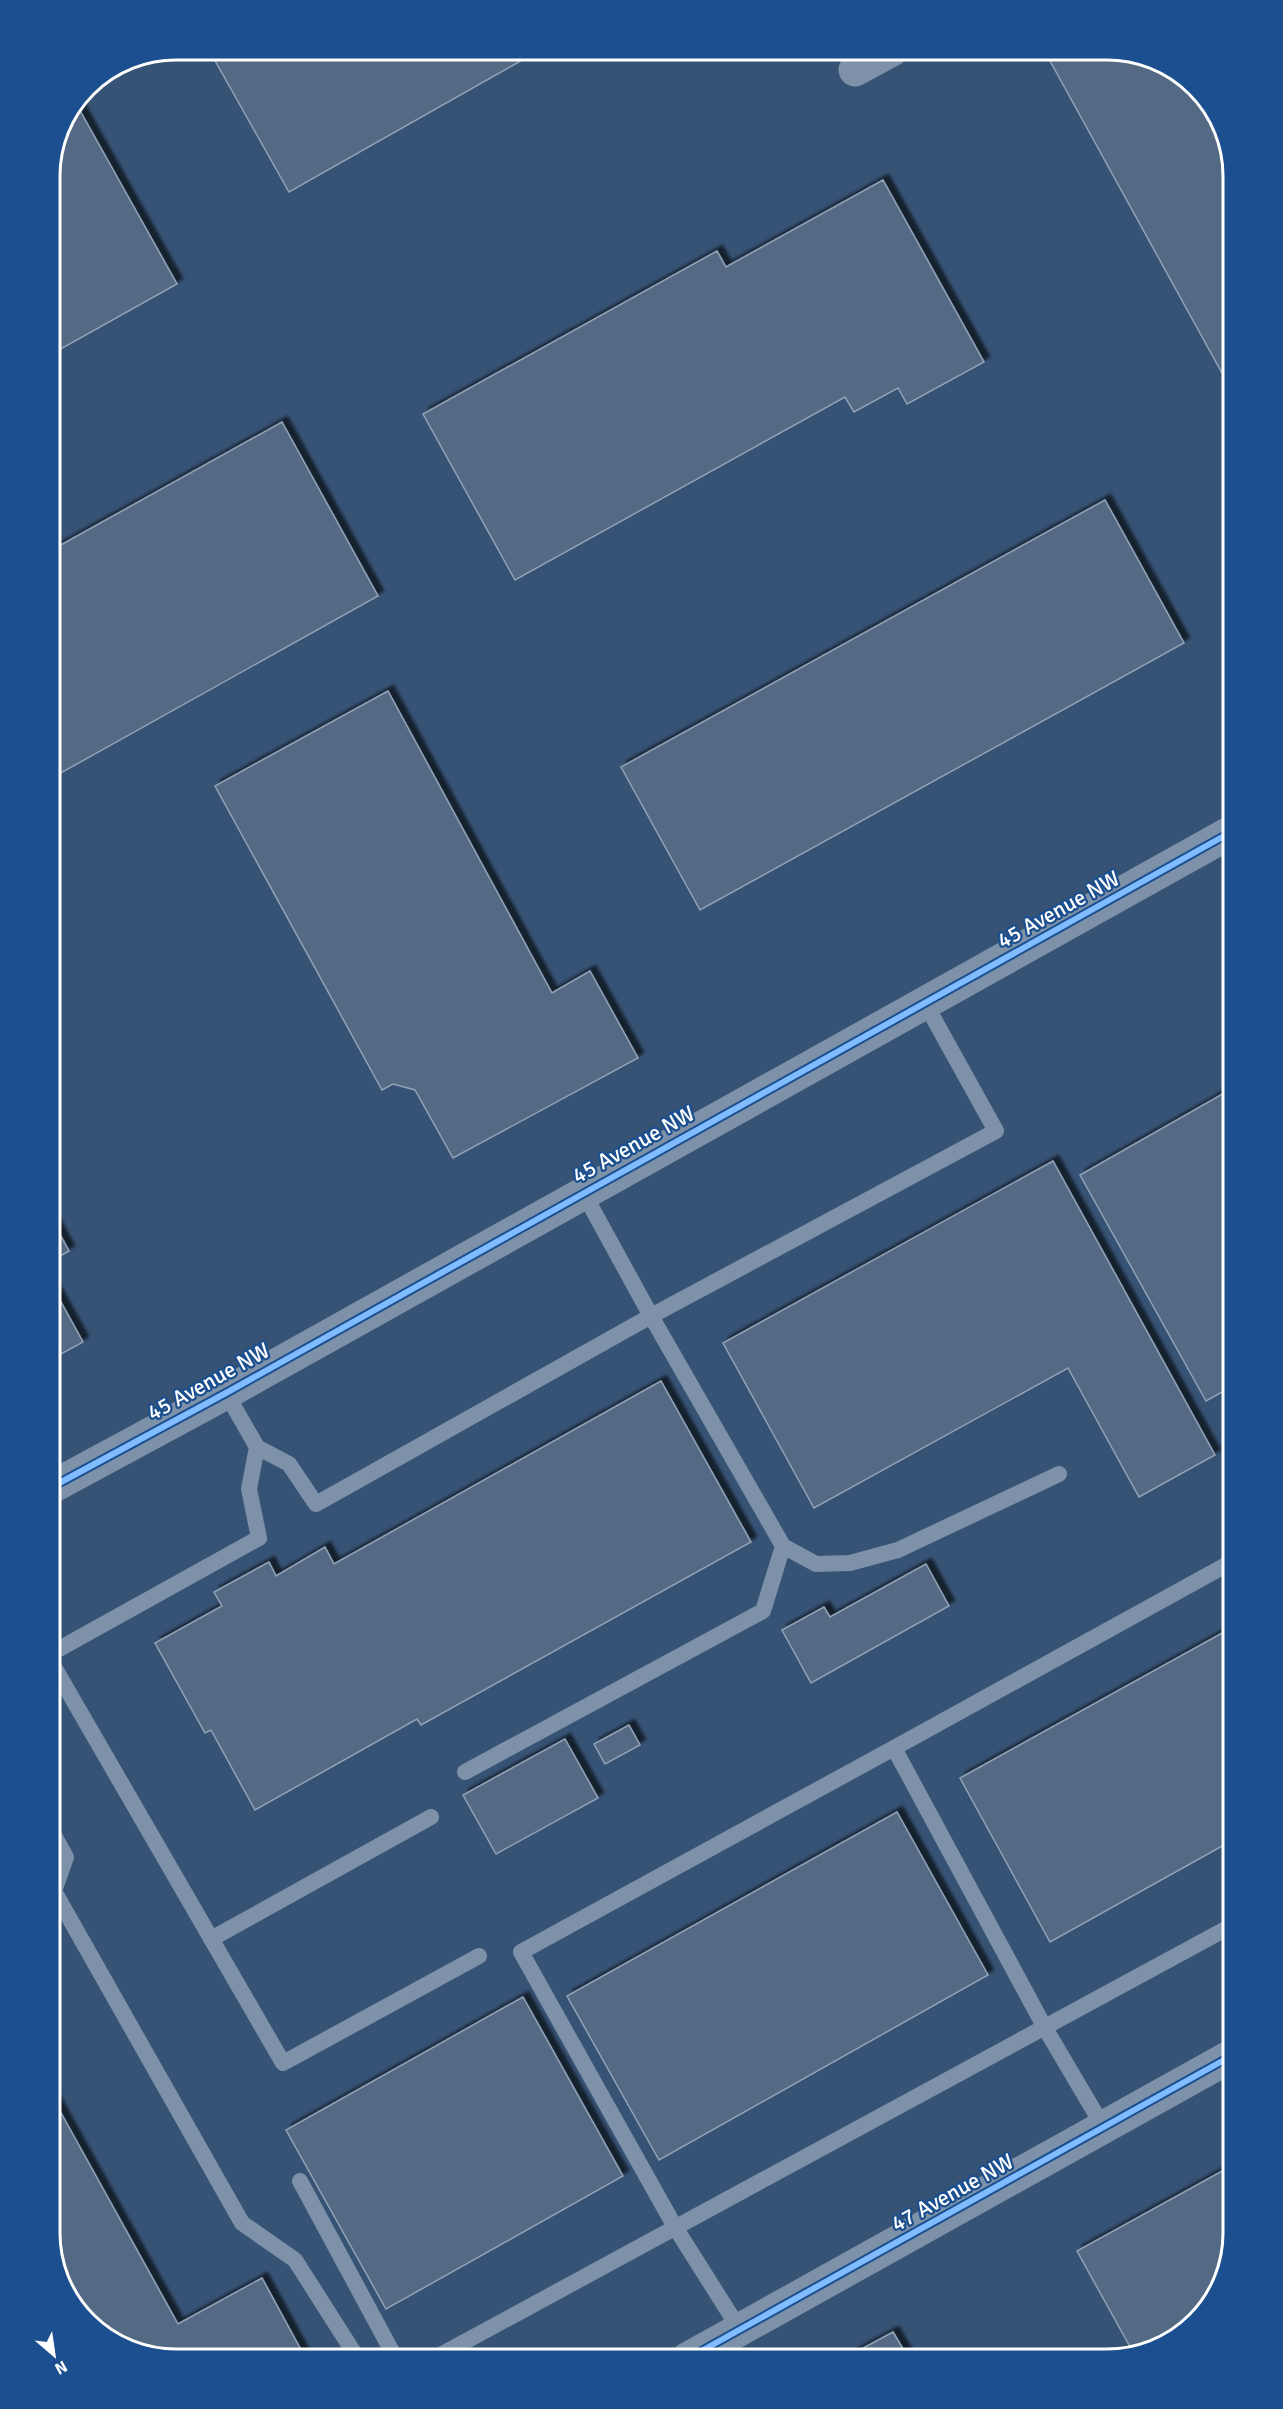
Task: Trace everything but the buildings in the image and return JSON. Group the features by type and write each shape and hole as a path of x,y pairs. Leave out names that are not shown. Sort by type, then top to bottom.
{"street":[{"path":"855,70 874,60"},
{"name":"45 Avenue NW","path":"60,1483 226,1393 1223,837"},
{"name":"47 Avenue NW","path":"705,2349 1223,2061"}],"lane":[{"path":"226,1393 257,1447 289,1464 316,1504 651,1316 996,1131 925,1003"},
{"path":"583,1192 783,1546 816,1564 850,1563 898,1550 1059,1474"},
{"path":"60,1648 259,1539 249,1489 257,1447"},
{"path":"465,1772 763,1611 783,1546"},
{"path":"740,2330 675,2227 521,1952 1223,1567"},
{"path":"60,1677 283,2063 479,1956"},
{"path":"894,1748 1044,2028 1104,2128"},
{"path":"211,1939 431,1817"},
{"path":"60,1846 66,1857 60,1874"},
{"path":"60,1902 242,2223 295,2260 352,2349"},
{"path":"451,2349 1223,1930"},
{"path":"300,2181 391,2349"}],"cycle path":[{"path":"60,1483 226,1393 1223,837"},
{"path":"705,2349 1223,2061"}]}
